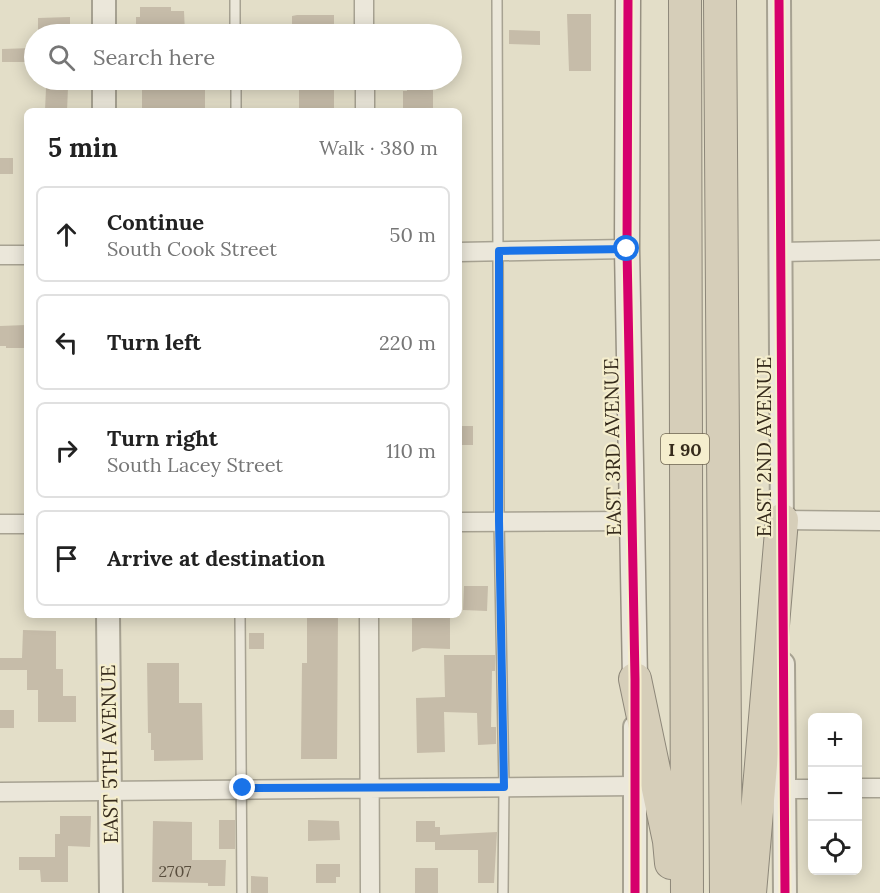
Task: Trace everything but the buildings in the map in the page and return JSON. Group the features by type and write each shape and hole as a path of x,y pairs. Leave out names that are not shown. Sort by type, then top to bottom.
{"highway":[{"name":"I 90","path":"685,3 687,893"},
{"name":"I 90","path":"720,3 726,893"},
{"path":"750,893 782,520"},
{"path":"635,679 669,841 674,893"}],"main road":[{"name":"EAST 3RD AVENUE","path":"628,0 627,249 635,679"}],"street":[{"path":"104,0 104,24"},
{"path":"364,0 364,24"},
{"name":"EAST 2ND AVENUE","path":"779,0 785,893"},
{"path":"104,90 104,108"},
{"path":"365,90 365,108"},
{"path":"462,252 627,249"},
{"path":"780,252 880,250"},
{"path":"0,255 24,255"},
{"path":"782,520 880,521"},
{"path":"462,522 632,521"},
{"path":"0,524 24,524"},
{"name":"EAST 5TH AVENUE","path":"108,618 111,893"},
{"path":"369,618 370,893"},
{"name":"EAST 3RD AVENUE","path":"635,679 635,893"},
{"path":"0,792 635,786"},
{"path":"862,788 880,788"},
{"path":"783,789 808,789"}],"lane":[{"path":"235,0 235,24"},
{"path":"497,0 503,893"},
{"path":"236,90 236,108"},
{"path":"240,618 242,893"}],"cycle path":[{"path":"628,0 627,249 635,679 635,893"},
{"path":"779,0 785,893"}],"route":[{"path":"243,788 504,787 499,521 499,251 627,249"}]}
